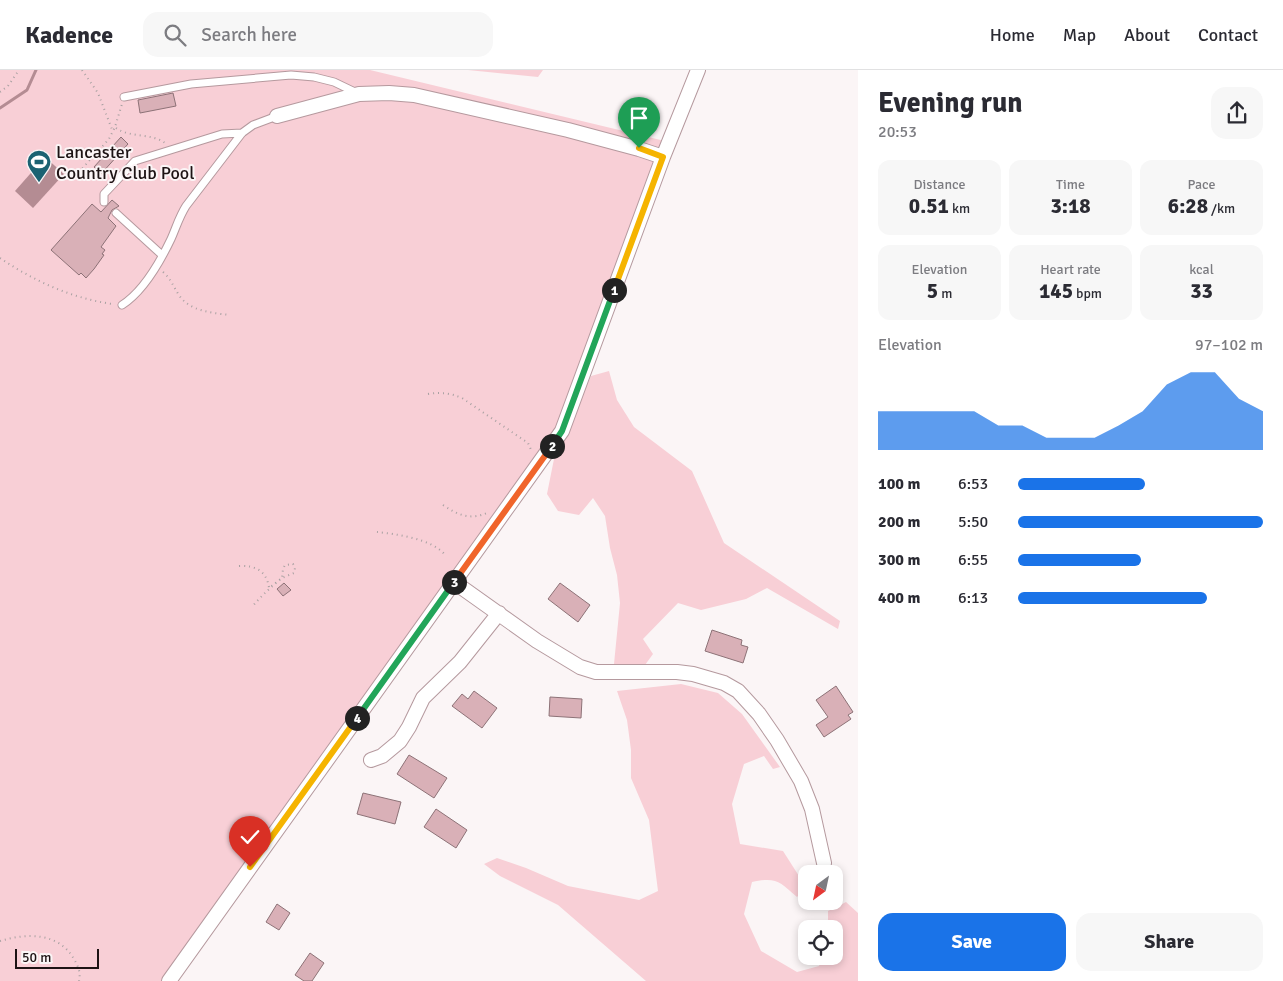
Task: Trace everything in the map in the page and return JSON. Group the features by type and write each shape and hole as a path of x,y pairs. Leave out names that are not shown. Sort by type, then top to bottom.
{"street":[{"path":"168,981 562,431 663,157 698,70"},
{"path":"277,116 360,94 389,93 414,95 568,130 639,148 663,157"},
{"path":"454,582 565,659 588,669 596,672 677,672 693,674 724,683 738,691 759,714 801,781 812,809 824,863"},
{"path":"371,760 387,752 400,741 424,698 460,662 499,613"}],"lane":[{"path":"124,97 191,84 291,75 314,77 334,82 360,94"},
{"path":"122,305 131,299 155,267 173,235 186,206 242,133 253,125 277,116"},
{"path":"104,202 104,194 135,161 222,134 242,133"},
{"path":"116,213 162,254"}],"path":[{"path":"0,92 8,86 19,70"},
{"path":"82,70 98,93 112,132"},
{"path":"79,172 100,151 112,132 124,97"},
{"path":"115,127 133,135 163,141 169,149"},
{"path":"0,258 46,285 99,302 122,305"},
{"path":"155,267 169,277 180,297 192,307 230,315"},
{"path":"428,394 441,392 462,398 528,443 532,451 531,456"},
{"path":"443,505 466,517 475,517 489,512"},
{"path":"377,532 395,534 436,546 445,555"},
{"path":"252,607 269,588 282,578 294,573 295,568 293,564 286,565 283,569 282,578"},
{"path":"239,566 251,566 260,570 267,580 269,588"},
{"path":"0,940 31,935 50,938 58,942 73,956 80,970 79,981"}],"shaded area":[{"path":"0,70 370,70 669,142 562,431 169,981 0,981"},
{"path":"468,70 543,70 538,77"},
{"name":"Lancaster Country Club Pool","path":"45,157 64,174 33,208 15,191"},
{"path":"609,371 617,400 634,427 692,471 724,543 840,621 838,629 767,588 746,599 701,610 678,603 643,639 653,654 645,665 614,664 620,603 617,575 605,516 593,498 579,515 558,511 547,494 555,454 591,376"},
{"path":"681,684 718,693 742,714 780,767 773,769 764,756 744,764 732,804 740,844 783,851 798,874 797,897 786,887 772,880 752,882 744,914 761,951 797,972 819,965 843,965 843,920 828,920 828,911 843,910 843,904 846,902 858,913 858,981 646,981 558,905 500,876 484,864 497,858 568,886 639,900 658,891 649,820 631,778 631,750 627,720 617,691"}],"building":[{"path":"173,93 176,106 140,113 138,100"},
{"path":"121,137 128,144 101,174 94,167"},
{"path":"112,200 119,206 112,210 108,218 116,226 101,247 105,250 102,254 104,255 86,278 81,273 79,275 51,250 92,204 101,212"},
{"path":"284,583 291,590 283,596 277,589"},
{"path":"560,583 590,605 578,622 548,599"},
{"path":"712,630 742,640 741,645 748,647 743,663 705,651"},
{"path":"836,686 853,712 848,715 851,719 824,737 816,725 828,717 816,700"},
{"path":"474,691 497,708 482,728 452,706 462,694 468,699"},
{"path":"550,697 582,699 581,718 549,716"},
{"path":"409,755 447,778 434,798 397,774"},
{"path":"363,793 401,802 395,824 357,814"},
{"path":"436,809 467,830 456,848 424,827"},
{"path":"277,904 290,913 279,930 266,922"},
{"path":"310,953 324,963 312,981 304,981 295,975"}],"waterway":[{"path":"0,108 27,90 36,70"}],"place":[{"name":"Lancaster Country Club Pool","path":"39,183"}],"route":[{"path":"250,867 562,431 663,157 639,148"}]}
